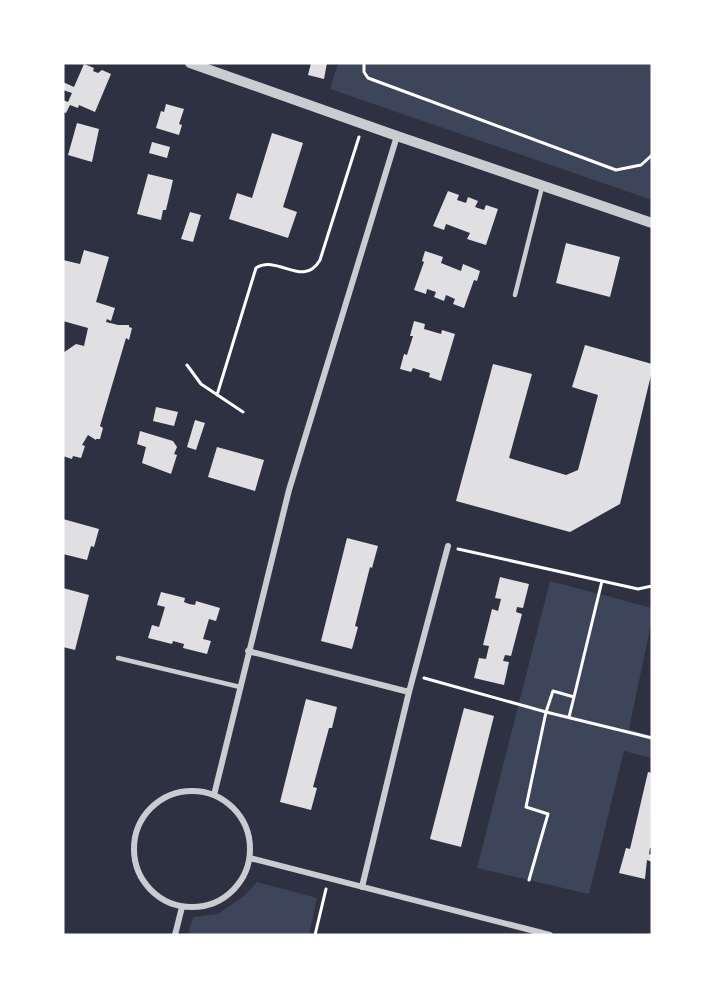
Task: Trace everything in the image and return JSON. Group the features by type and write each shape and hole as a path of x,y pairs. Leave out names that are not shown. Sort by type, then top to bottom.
{"street":[{"path":"190,63 652,223"},
{"path":"214,795 289,490 396,136"},
{"path":"362,887 413,675 448,546"},
{"path":"248,651 409,692"},
{"path":"197,791 214,795 231,805 243,820 250,839 250,858 244,876 233,891 218,901 201,907 182,907 165,901 151,891 140,876 135,860 134,842 139,825 148,810 162,799 179,792 197,791"},
{"path":"250,858 550,935"},
{"path":"175,935 182,907"}],"lane":[{"path":"515,295 542,185"},
{"path":"118,658 240,687"}],"path":[{"path":"364,63 364,72 368,78 616,170 641,165 652,155"},
{"path":"217,395 256,268 266,263 301,272 311,271 320,260 364,124"},
{"path":"187,365 201,384 243,412"},
{"path":"448,546 638,589 652,586"},
{"path":"569,717 602,581"},
{"path":"413,675 546,712 652,738"},
{"path":"529,880 548,814 526,807 546,712 553,691 574,697"},
{"path":"315,935 328,878"}],"shaded area":[{"path":"338,63 652,63 652,200 330,89"},
{"path":"550,581 652,608 652,619 629,729 652,736 652,758 624,751 589,894 477,868"},
{"path":"257,882 317,898 309,935 188,935 193,917 218,914 244,896"}],"building":[{"path":"311,63 327,63 324,79 308,75"},
{"path":"84,64 94,68 93,71 98,73 102,70 111,74 95,112 79,105 78,108 70,105 66,113 63,112 63,100 68,102 72,93 63,90 63,82 74,87"},
{"path":"166,104 184,109 179,124 182,125 179,135 156,128 161,111 164,112"},
{"path":"77,123 99,129 92,162 68,155"},
{"path":"272,133 303,143 283,207 297,212 288,238 229,219 237,193 252,198"},
{"path":"152,142 170,147 167,158 149,153"},
{"path":"148,174 173,180 166,210 163,210 161,220 137,214"},
{"path":"448,191 459,195 457,200 466,203 468,197 478,201 475,207 484,210 486,205 498,209 486,245 467,239 470,233 446,224 444,230 433,226"},
{"path":"190,212 201,215 193,242 181,239"},
{"path":"566,243 620,257 610,297 556,283"},
{"path":"84,250 109,257 96,302 115,308 111,321 107,319 106,322 129,325 132,328 129,340 126,338 100,426 103,428 100,439 96,440 88,435 82,445 85,446 81,458 73,456 72,459 63,456 63,353 76,344 84,346 88,328 63,321 63,260 80,264"},
{"path":"425,251 443,257 441,263 461,271 463,264 480,271 477,281 474,280 464,308 453,304 455,299 446,295 444,301 434,297 436,292 427,289 426,294 414,290 424,262 422,261"},
{"path":"414,321 425,324 424,329 441,334 442,330 455,334 441,381 429,377 430,373 413,368 411,372 400,369 413,336 410,336"},
{"path":"585,345 652,364 620,504 570,532 456,501 493,364 532,374 509,458 566,475 578,470 598,395 572,387"},
{"path":"156,407 178,412 174,426 153,421"},
{"path":"195,420 205,423 196,450 187,447"},
{"path":"140,431 173,441 177,447 174,454 177,455 171,474 142,463 146,447 137,444"},
{"path":"217,447 264,460 255,491 208,477"},
{"path":"63,519 99,529 94,547 91,546 87,560 63,554"},
{"path":"347,538 378,546 372,568 370,567 355,626 358,627 352,649 321,641"},
{"path":"500,577 529,584 523,608 517,607 516,612 522,614 511,656 505,655 503,661 509,662 504,685 474,678 479,658 486,659 489,646 483,645 492,609 498,611 501,599 495,598"},
{"path":"63,588 89,595 75,650 63,647"},
{"path":"161,592 185,598 184,602 189,604 195,605 196,601 220,608 216,621 209,619 203,639 211,641 207,654 183,648 184,644 173,641 172,644 148,638 152,625 159,627 165,607 157,605"},
{"path":"306,699 337,707 313,787 317,788 311,810 280,802"},
{"path":"464,708 494,716 461,847 430,839"},
{"path":"648,772 652,773 652,848 649,854 652,855 652,862 647,860 645,879 619,873 626,848 630,849"}]}
